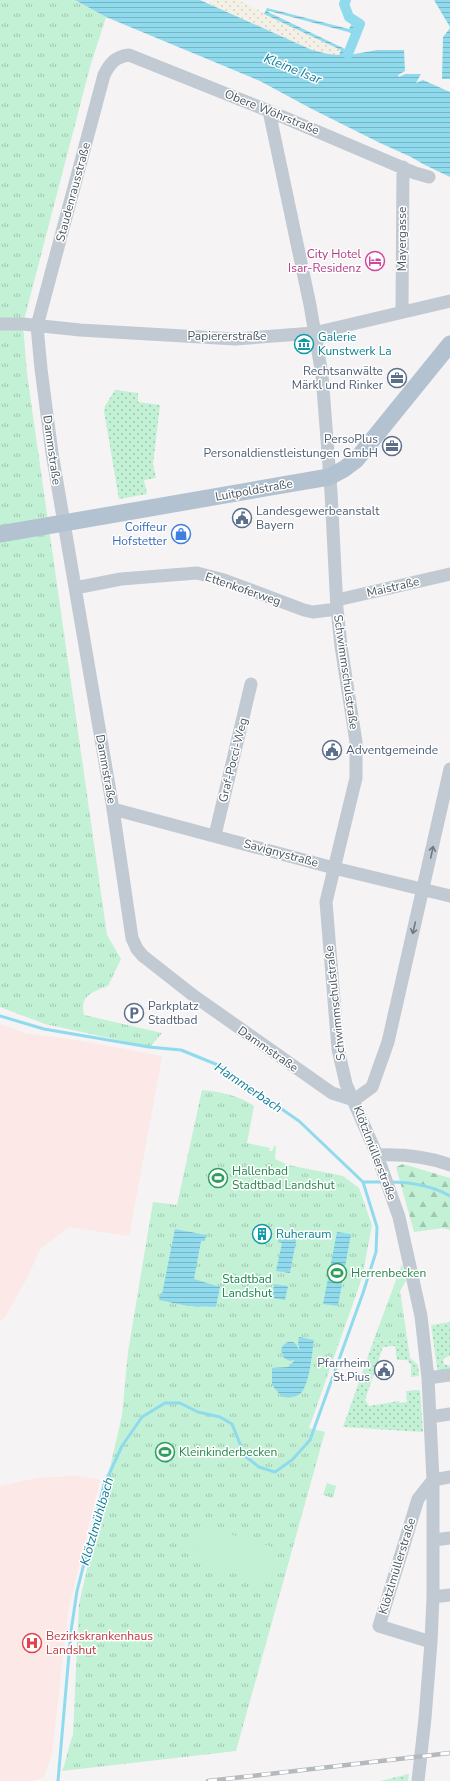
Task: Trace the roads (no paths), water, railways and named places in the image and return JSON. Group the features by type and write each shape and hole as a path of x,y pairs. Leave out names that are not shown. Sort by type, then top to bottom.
{"main road":[{"name":"Luitpoldstraße","path":"0,534 329,477 344,469 356,460 450,344"}],"street":[{"name":"Obere Wöhrstraße","path":"114,60 121,56 129,55 429,177"},
{"name":"Staudenrausstraße","path":"37,326 104,75 110,63 114,60"},
{"name":"Schwimmschulstraße","path":"269,111 322,375 331,492 337,605 341,646 356,742 357,774 327,895 326,912 338,1049 343,1071 354,1100"},
{"name":"Mayergasse","path":"402,312 403,167"},
{"name":"Papiererstraße","path":"0,324 23,324 80,330 235,339 314,333 448,301"},
{"name":"Dammstraße","path":"37,326 52,453 113,809 132,938 137,949 143,956 194,996 332,1093 354,1100"},
{"name":"Ettenkoferweg","path":"75,588 121,579 197,573 224,580 312,612 337,605"},
{"name":"Maistraße","path":"337,605 450,574"},
{"name":"Graf-Pocci-Weg","path":"215,835 251,684"},
{"name":"Klötzlmüllerstraße","path":"418,1781 431,1642 433,1597 433,1480 428,1378 421,1316 399,1216 377,1155 354,1100 372,1087 388,1042 450,769"},
{"name":"Savignystraße","path":"113,809 334,868 450,896"},
{"path":"322,1086 336,1080 343,1071"},
{"path":"377,1155 405,1154 420,1156 450,1165"},
{"path":"428,1378 450,1375"},
{"path":"430,1417 450,1414"},
{"path":"433,1480 450,1477"},
{"name":"Klötzlmüllerstraße","path":"431,1642 379,1626 418,1498 433,1480"},
{"path":"434,1540 450,1538"},
{"path":"433,1597 450,1595"}],"water":[{"name":"Kleine Isar","path":"75,0 200,0 312,50 339,55 341,50 264,14 267,8 349,29 353,21 357,22 352,33 269,11 268,12 345,49 344,52 347,52 349,55 377,50 404,50 405,71 398,75 399,77 405,74 421,74 416,83 423,80 450,92 450,177 310,108 260,81 106,17"},
{"path":"434,0 450,0 450,27"},
{"path":"450,28 450,79 442,79 443,37"},
{"path":"175,1229 206,1235 205,1241 201,1241 194,1279 220,1287 216,1307 188,1306 159,1300 160,1294 162,1294"},
{"name":"Herrenbecken","path":"337,1232 351,1234 338,1306 323,1304"},
{"path":"284,1234 297,1236 290,1273 276,1271 282,1243 278,1242 278,1239 282,1240"},
{"path":"274,1284 288,1286 285,1300 272,1298"},
{"path":"299,1337 314,1340 307,1382 299,1395 291,1397 281,1396 272,1385 272,1368 288,1367 294,1361 284,1358 281,1350 285,1344 291,1342 295,1343 300,1351 298,1344"},
{"name":"Kleinkinderbecken","path":"162,1442 163,1445 160,1449 169,1446 173,1449 175,1455 172,1461 166,1463 156,1459 155,1453"}],"waterway":[{"path":"346,0 344,4 349,17 360,24 348,54"},
{"name":"Hammerbach","path":"0,1016 44,1029 149,1047 181,1050 218,1065 299,1121 363,1182 382,1182"},
{"name":"Klötzlmühlbach","path":"58,1781 71,1631 77,1591 104,1485 122,1446 142,1417 165,1403 180,1403 198,1412 220,1417 232,1424 245,1456 259,1467 275,1472 292,1460 310,1440 363,1293 376,1252 377,1227 363,1182"},
{"name":"Hammerbach","path":"389,1182 421,1185 436,1189 450,1196"}],"railway":[{"path":"208,1781 450,1753"}],"place":[{"name":"City Hotel Isar-Residenz","path":"375,261"},
{"name":"Galerie Kunstwerk La","path":"304,344"},
{"name":"Rechtsanwälte Märkl und Rinker","path":"397,378"},
{"name":"PersoPlus Personaldienstleistungen GmbH","path":"392,446"},
{"name":"Landesgewerbeanstalt Bayern","path":"242,518"},
{"name":"Coiffeur Hofstetter","path":"181,534"},
{"name":"Adventgemeinde","path":"332,750"},
{"name":"Parkplatz Stadtbad","path":"134,1013"},
{"name":"Hallenbad Stadtbad Landshut","path":"218,1178"},
{"name":"Ruheraum","path":"262,1234"},
{"name":"Herrenbecken","path":"337,1273"},
{"name":"Pfarrheim St.Pius","path":"384,1370"},
{"name":"Kleinkinderbecken","path":"165,1452"},
{"name":"Bezirkskrankenhaus Landshut","path":"32,1643"}],"park label":[{"name":"Stadtbad Landshut","path":"247,1286"}]}
